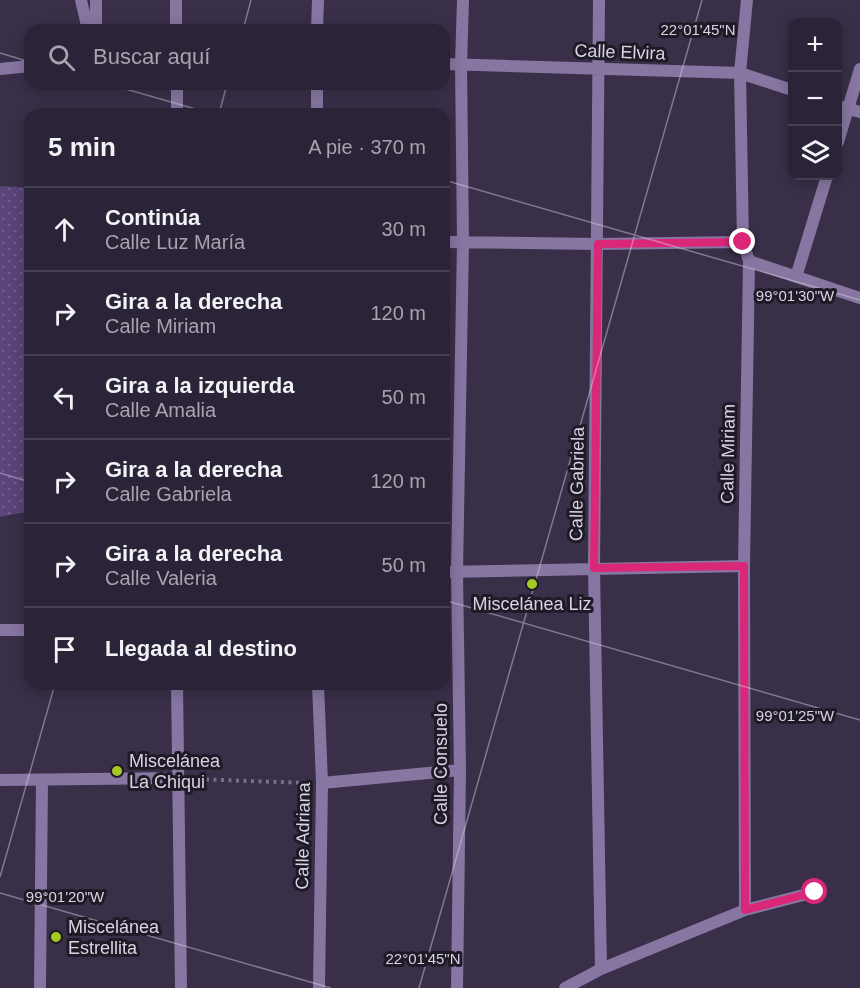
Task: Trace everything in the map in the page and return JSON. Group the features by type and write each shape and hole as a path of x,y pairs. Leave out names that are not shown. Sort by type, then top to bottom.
{"street":[{"path":"81,0 87,24"},
{"path":"96,0 96,24"},
{"path":"176,0 176,24"},
{"path":"317,24 318,0"},
{"name":"Calle Consuelo","path":"457,988 460,770 457,572 464,242 461,64 463,0"},
{"name":"Calle Gabriela","path":"598,0 594,568 601,969"},
{"name":"Calle Miriam","path":"745,910 744,566 749,261 743,242 740,73 747,0"},
{"name":"Calle Elvira","path":"450,64 740,73 788,89"},
{"path":"0,69 24,67"},
{"path":"842,127 860,69"},
{"path":"177,90 177,108"},
{"path":"317,90 317,108"},
{"path":"796,277 826,180"},
{"path":"450,242 598,244 743,242"},
{"path":"749,261 860,298"},
{"path":"450,572 744,566"},
{"path":"0,630 24,630"},
{"path":"177,690 181,988"},
{"name":"Calle Adriana","path":"318,690 322,783 319,988"},
{"path":"322,783 460,770"},
{"path":"0,780 179,778"},
{"path":"40,988 42,780"},
{"path":"565,988 581,984 601,969 745,910 815,892"}],"path":[{"path":"179,778 322,783"}],"shaded area":[{"path":"0,186 24,188 24,512 0,517"}],"place":[{"name":"Miscelánea Liz","path":"532,584"},
{"name":"Miscelánea La Chiqui","path":"117,771"},
{"name":"Miscelánea Estrellita","path":"56,937"}],"route":[{"path":"743,242 598,244 594,568 744,566 745,910 815,892"}]}
